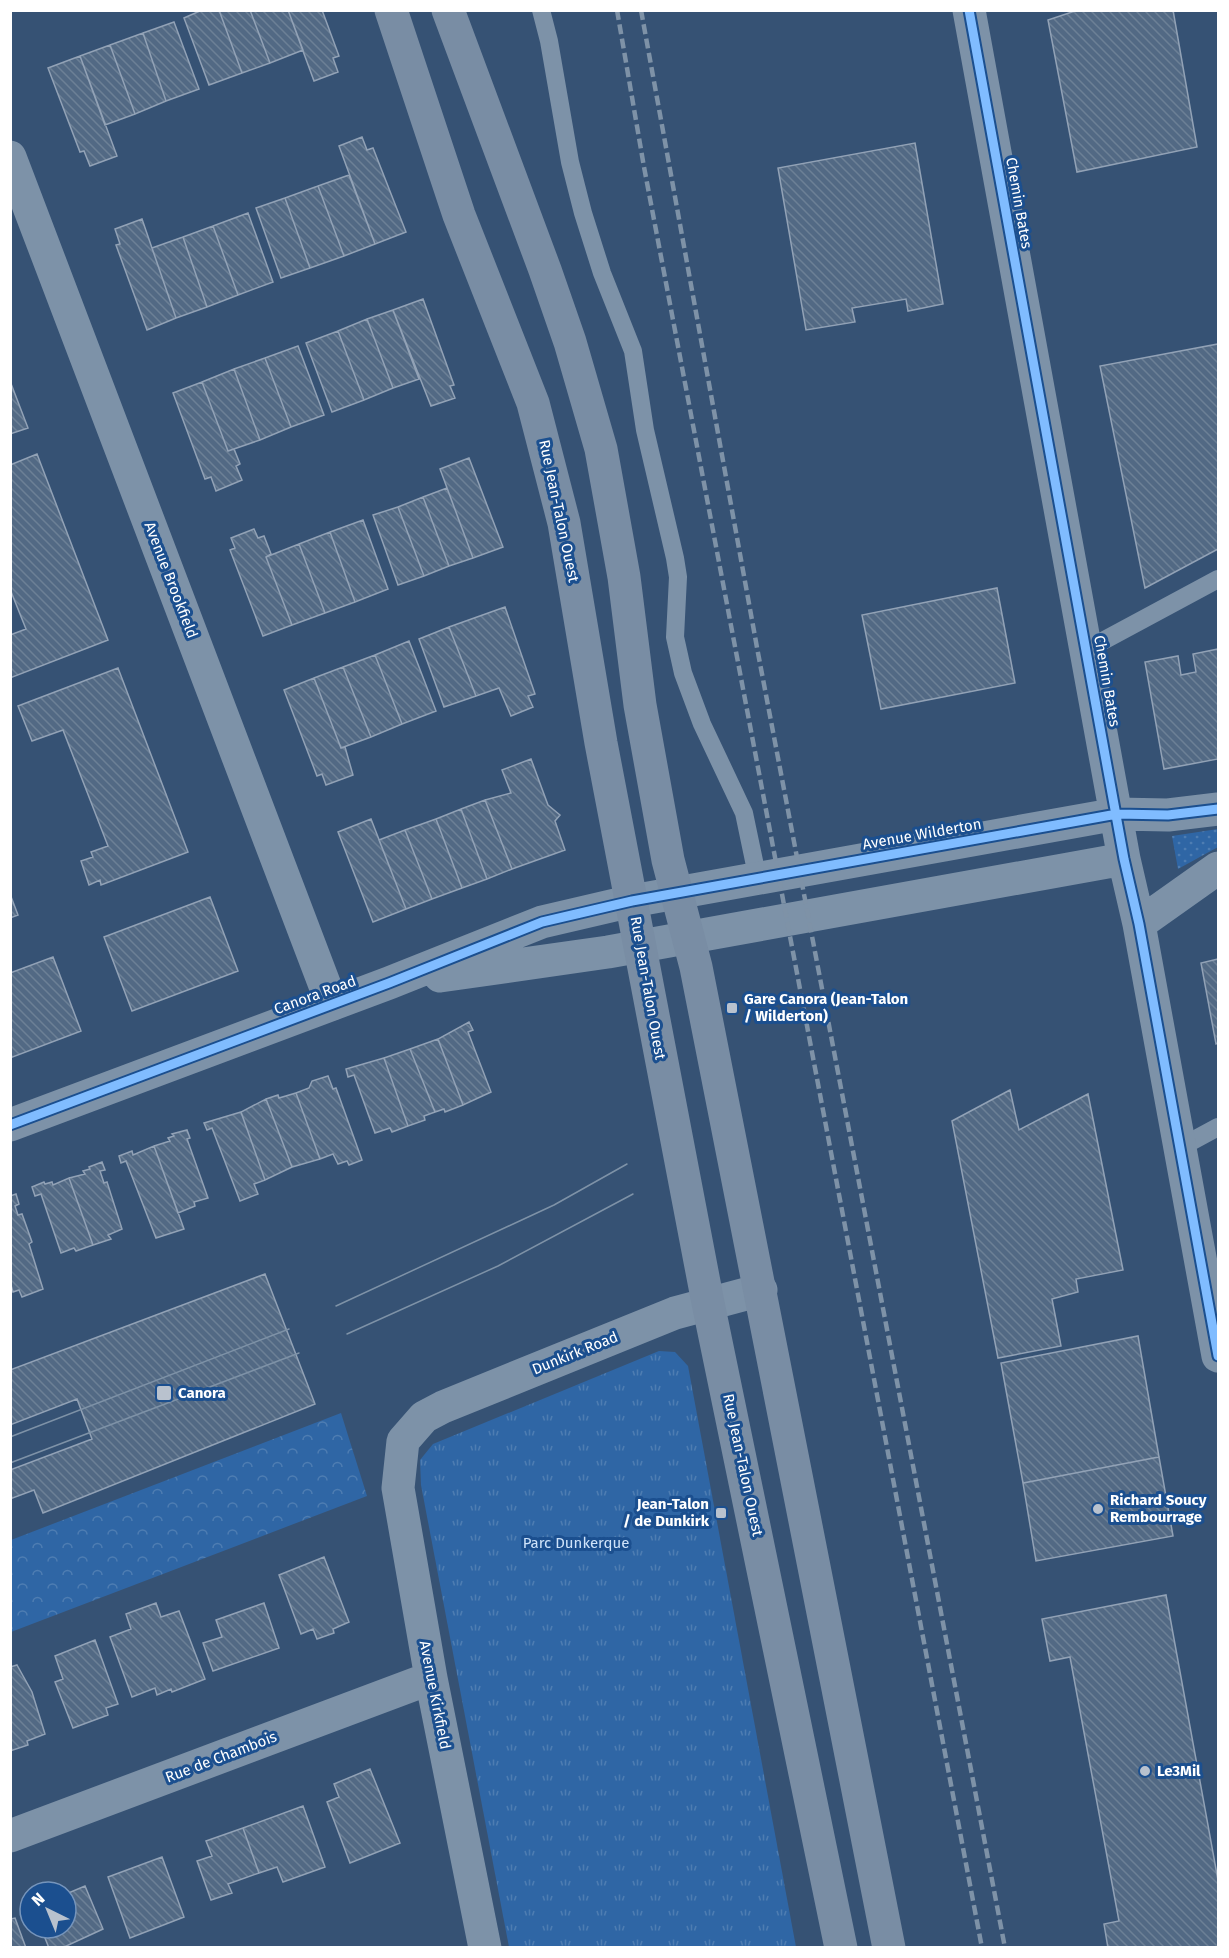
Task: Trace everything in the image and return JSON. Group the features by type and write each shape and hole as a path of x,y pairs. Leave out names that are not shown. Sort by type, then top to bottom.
{"main road":[{"name":"Rue Jean-Talon Ouest","path":"391,10 462,225 533,403 550,462 564,523 601,742 708,1303 841,1947"},
{"path":"448,10 545,270 570,342 601,449 623,569 640,705 668,860 690,937 889,1947"}],"street":[{"name":"Chemin Bates","path":"969,10 1124,860 1139,924 1218,1356"},
{"name":"Avenue Brookfield","path":"10,157 332,1004"},
{"name":"Avenue Wilderton","path":"632,901 1117,814 1168,815 1218,809"},
{"path":"639,946 1124,860"},
{"path":"1139,924 1218,868"},
{"name":"Canora Road","path":"10,1125 389,983 542,922 632,901"},
{"name":"Canora Road","path":"389,983 639,946"},
{"name":"Dunkirk Road","path":"403,1442 424,1417 443,1407 675,1313 761,1290"},
{"name":"Avenue Kirkfield","path":"403,1442 398,1488 431,1678 485,1947"},
{"name":"Rue de Chambois","path":"10,1836 431,1678"}],"lane":[{"path":"541,10 549,40 570,162 583,213 602,273 633,351 645,429 675,558 678,578 675,637 683,673 702,724 744,813 758,880"},
{"path":"549,40 551,10"},
{"path":"1086,650 1218,579"},
{"path":"1181,1147 1218,1127"}],"green space":[{"path":"1218,829 1218,847 1178,869 1172,836"},
{"name":"Parc Dunkerque","path":"659,1351 675,1352 688,1366 796,1947 509,1947 421,1485 420,1460 433,1444"},
{"path":"341,1413 367,1496 11,1632 11,1540"}],"building":[{"path":"202,10 219,10 242,73 209,85 184,18"},
{"path":"219,10 250,10 270,63 242,73"},
{"path":"250,10 288,10 303,50 270,63"},
{"path":"288,10 322,10 339,56 333,58 338,72 314,81"},
{"path":"1078,10 1173,10 1197,147 1077,172 1048,20"},
{"path":"174,22 199,89 166,101 143,33"},
{"path":"143,33 166,101 135,114 110,45"},
{"path":"110,45 135,114 105,125 80,56"},
{"path":"80,56 117,156 90,166 84,151 80,152 48,68"},
{"path":"362,137 367,150 373,148 406,232 375,244 339,146"},
{"path":"915,143 943,304 908,311 906,299 852,308 855,322 806,330 778,168"},
{"path":"349,175 375,244 344,256 318,186"},
{"path":"318,186 344,256 310,268 285,198"},
{"path":"285,198 310,268 281,278 256,208"},
{"path":"248,213 273,282 238,295 213,226"},
{"path":"142,219 176,318 147,330 116,245 120,244 115,229"},
{"path":"213,226 238,295 207,307 183,237"},
{"path":"183,237 207,307 176,318 152,248"},
{"path":"423,299 454,385 450,386 455,398 431,406 393,310"},
{"path":"393,310 419,379 393,388 367,319"},
{"path":"367,319 393,388 364,400 338,331"},
{"path":"338,331 364,400 332,412 306,343"},
{"path":"1218,344 1218,549 1145,588 1100,366"},
{"path":"298,346 324,415 291,427 265,358"},
{"path":"265,358 291,427 260,440 234,369"},
{"path":"234,369 260,440 228,451 202,382"},
{"path":"10,381 28,428 10,434"},
{"path":"202,382 228,451 234,449 240,464 236,466 242,480 216,491 211,477 205,479 173,393"},
{"path":"37,454 108,640 10,678 10,635 26,629 10,589 10,465"},
{"path":"469,458 503,547 473,558 440,469"},
{"path":"447,488 473,558 449,566 423,497"},
{"path":"423,497 449,566 424,576 398,507"},
{"path":"398,507 424,576 398,585 373,515"},
{"path":"363,520 388,589 355,602 330,532"},
{"path":"254,529 258,538 264,536 271,554 266,557 292,625 263,636 230,550 235,548 231,538"},
{"path":"330,532 355,602 325,613 299,544"},
{"path":"299,544 325,613 292,625 266,557"},
{"path":"997,588 1015,683 881,709 862,615"},
{"path":"505,607 535,694 528,696 533,707 511,716 499,688 476,696 449,627"},
{"path":"449,627 476,696 444,707 419,639"},
{"path":"409,641 436,711 402,724 375,655"},
{"path":"1218,649 1218,759 1164,769 1145,662 1178,656 1181,675 1196,672 1193,654"},
{"path":"375,655 402,724 371,737 343,667"},
{"path":"343,667 371,737 341,748 314,678"},
{"path":"118,668 188,852 101,885 100,880 89,885 81,861 93,857 91,852 108,846 63,730 32,741 18,706"},
{"path":"314,678 341,748 345,747 353,775 326,785 322,774 317,776 284,690"},
{"path":"531,759 548,805 560,815 555,821 565,850 512,869 485,800 511,793 502,770"},
{"path":"485,800 512,869 487,879 461,809"},
{"path":"461,809 487,879 462,888 436,819"},
{"path":"371,819 406,909 373,922 338,832"},
{"path":"436,819 462,888 432,899 405,830"},
{"path":"405,830 432,899 406,909 379,840"},
{"path":"10,894 18,915 10,918"},
{"path":"210,897 238,971 132,1011 104,937"},
{"path":"53,957 81,1031 10,1058 10,973"},
{"path":"1218,959 1218,1043 1216,1044 1201,963"},
{"path":"469,1022 473,1030 468,1032 491,1092 463,1105 438,1039"},
{"path":"438,1039 463,1105 445,1112 444,1109 435,1112 410,1049"},
{"path":"410,1049 435,1112 424,1116 425,1120 408,1126 384,1058"},
{"path":"384,1058 408,1126 392,1132 390,1128 375,1133 354,1075 348,1077 346,1069"},
{"path":"328,1076 333,1089 336,1088 362,1160 349,1165 347,1161 338,1164 333,1154 320,1159 296,1093 309,1088 312,1081"},
{"path":"1010,1090 1019,1130 1088,1094 1123,1270 1076,1279 1078,1292 1052,1299 1061,1346 998,1358 952,1121"},
{"path":"296,1093 320,1159 292,1167 266,1099"},
{"path":"266,1099 292,1167 265,1180 241,1112"},
{"path":"241,1112 265,1180 254,1184 258,1194 240,1201 212,1128 207,1130 204,1123"},
{"path":"187,1130 190,1138 187,1139 208,1198 194,1202 195,1206 178,1213 154,1146 170,1141 168,1138 174,1136 172,1134"},
{"path":"154,1146 184,1229 156,1238 126,1161 121,1163 119,1156 132,1151 133,1155"},
{"path":"102,1162 105,1170 100,1171 104,1183 107,1182 122,1229 108,1235 111,1239 93,1245 69,1178 85,1174 83,1171"},
{"path":"69,1178 93,1245 61,1253 41,1194 35,1196 32,1187 44,1182 45,1184 52,1182 53,1185"},
{"path":"16,1194 19,1204 15,1206 18,1215 22,1214 32,1242 29,1244 43,1289 22,1297 19,1290 13,1292 10,1282 10,1196"},
{"name":"Canora","path":"265,1274 315,1404 43,1513 34,1490 10,1499 10,1470 92,1439 77,1399 10,1425 10,1370"},
{"path":"1138,1336 1159,1457 1023,1483 1001,1363"},
{"name":"Richard Soucy Rembourrage","path":"1159,1457 1173,1536 1036,1561 1023,1483"},
{"path":"324,1557 349,1622 333,1629 334,1633 317,1639 313,1629 301,1634 279,1575"},
{"name":"Le3Mil","path":"1166,1595 1218,1880 1218,1948 1108,1948 1104,1924 1119,1921 1070,1657 1050,1661 1042,1619"},
{"path":"156,1603 161,1617 179,1611 205,1679 172,1692 171,1689 157,1695 155,1688 132,1697 110,1637 131,1629 126,1614"},
{"path":"264,1603 279,1648 213,1671 203,1643 222,1637 216,1620"},
{"path":"95,1640 118,1704 106,1708 108,1715 73,1728 55,1682 63,1679 55,1656"},
{"path":"17,1665 32,1692 45,1734 27,1741 28,1745 10,1751 10,1667"},
{"path":"370,1769 400,1843 350,1863 327,1802 339,1797 334,1784"},
{"path":"303,1806 325,1867 283,1882 277,1867 259,1873 243,1828"},
{"path":"243,1828 259,1873 228,1884 232,1893 211,1900 197,1861 212,1856 206,1841"},
{"path":"162,1857 184,1917 130,1938 108,1877"},
{"path":"85,1886 103,1929 62,1948 49,1948 46,1940 78,1940 78,1889"},
{"path":"15,1918 18,1926 18,1940 23,1940 26,1948 10,1948 10,1919"}],"tram line":[{"path":"336,1306 554,1205 627,1164"},
{"path":"347,1334 498,1266 633,1194"},
{"path":"10,1437 289,1329"},
{"path":"10,1463 299,1353"}],"railway":[{"path":"617,10 644,167 982,1948"},
{"path":"641,10 758,653 1005,1948"}],"cycle path":[{"path":"969,10 1124,859 1139,924 1218,1356"},
{"path":"10,1125 389,983 542,922 632,901 1117,814 1168,815 1218,809"}],"place":[{"name":"Gare Canora (Jean-Talon / Wilderton)","path":"732,1008"},
{"name":"Canora","path":"164,1393"},
{"name":"Richard Soucy Rembourrage","path":"1098,1509"},
{"name":"Jean-Talon / de Dunkirk","path":"721,1513"},
{"name":"Le3Mil","path":"1145,1771"}]}
